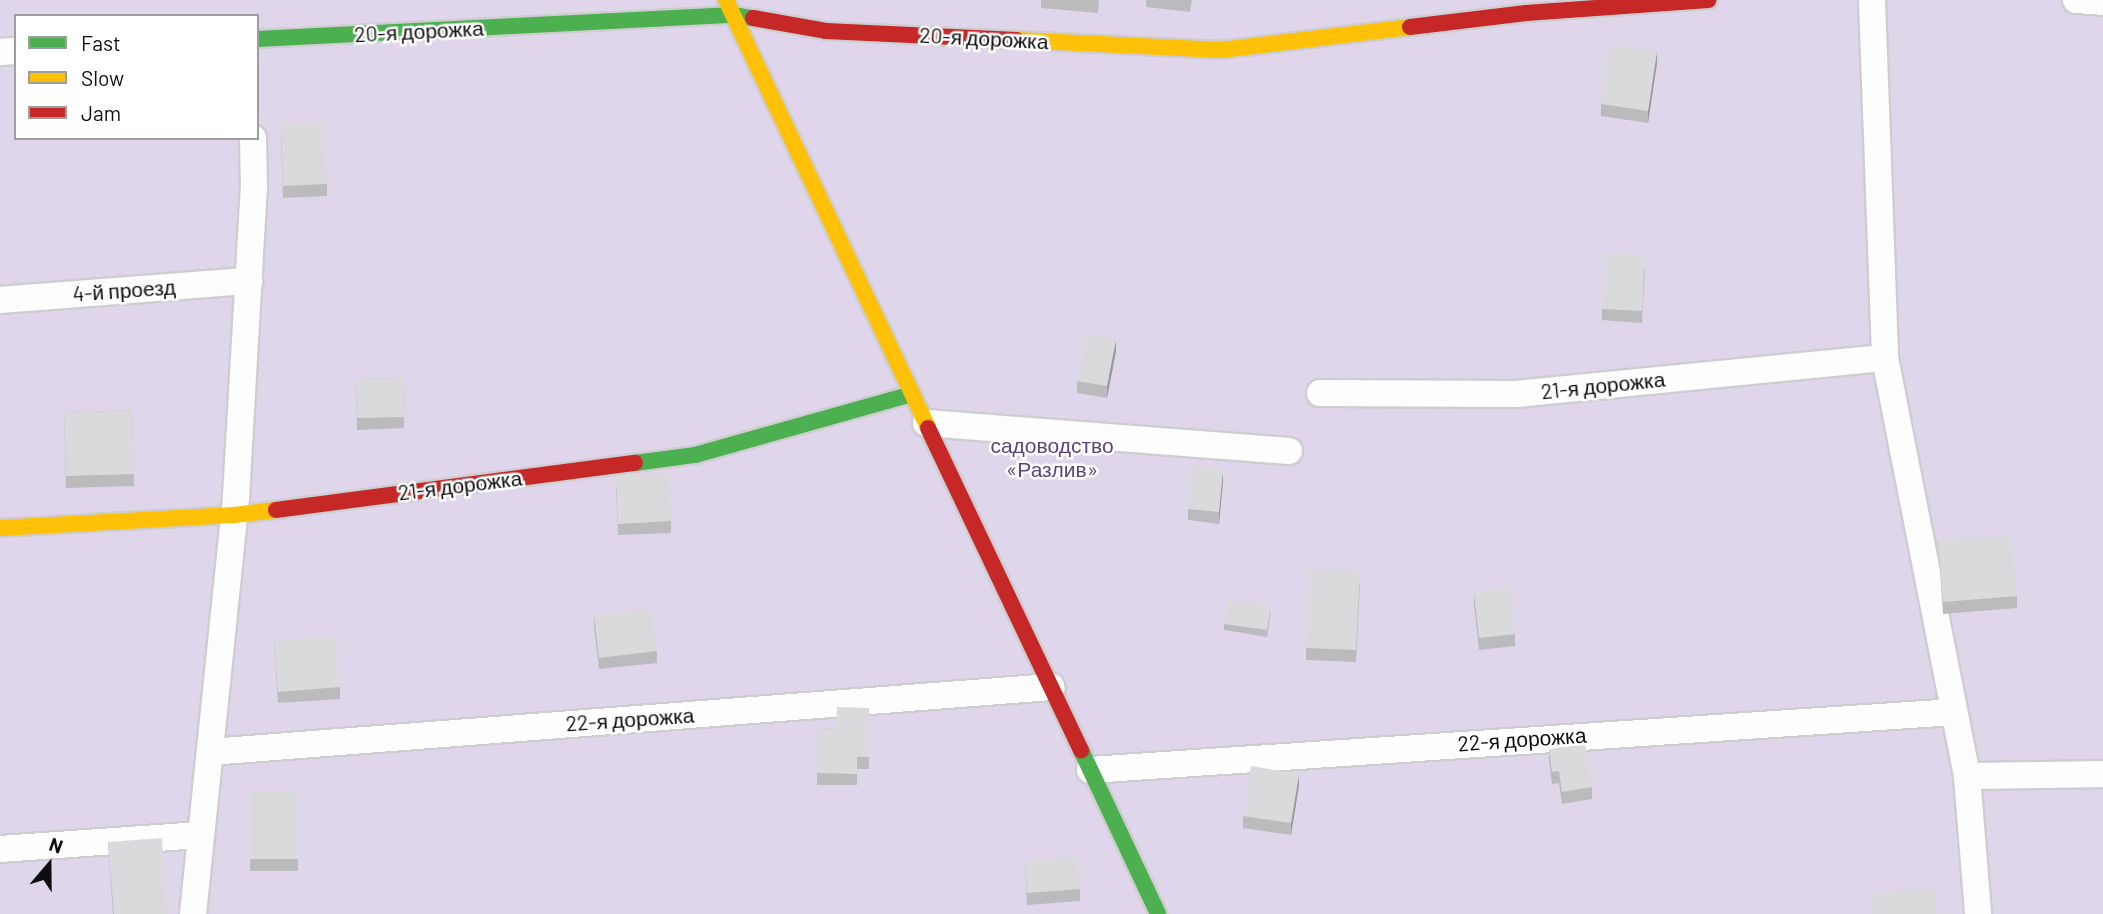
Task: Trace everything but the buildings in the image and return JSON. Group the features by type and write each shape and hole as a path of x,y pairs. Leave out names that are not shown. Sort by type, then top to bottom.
{"street":[{"name":"20-я дорожка","path":"259,39 730,8 826,31 1222,50 1526,13 1709,0"},
{"path":"1872,0 1885,358 1967,776 1978,914"},
{"path":"2076,0 2103,2"},
{"path":"730,8 1158,914"},
{"path":"193,914 234,515 254,189 253,140"},
{"name":"4-й проезд","path":"0,299 249,281"},
{"name":"21-я дорожка","path":"1320,393 1516,394 1885,358"},
{"name":"21-я дорожка","path":"0,528 234,515 695,455 912,394"},
{"path":"926,424 1289,451"},
{"name":"22-я дорожка","path":"210,752 1051,687"},
{"name":"22-я дорожка","path":"1090,770 1954,712"},
{"path":"1967,776 2103,774"},
{"path":"0,849 201,835"}],"green space":[{"name":"садоводство «Разлив»","path":"0,0 2103,0 2103,914 0,914"}],"traffic: fast":[{"path":"259,39 733,15 753,18"},
{"path":"635,463 695,455 912,394"},
{"path":"1081,750 1158,914"}],"traffic: slow":[{"path":"726,0 928,428"},
{"path":"1017,40 1221,50 1410,27"},
{"path":"0,528 234,515 276,510"}],"traffic: jam":[{"path":"1410,27 1526,13 1709,0"},
{"path":"753,18 826,31 1017,40"},
{"path":"928,428 1081,750"},
{"path":"276,510 635,463"}]}
